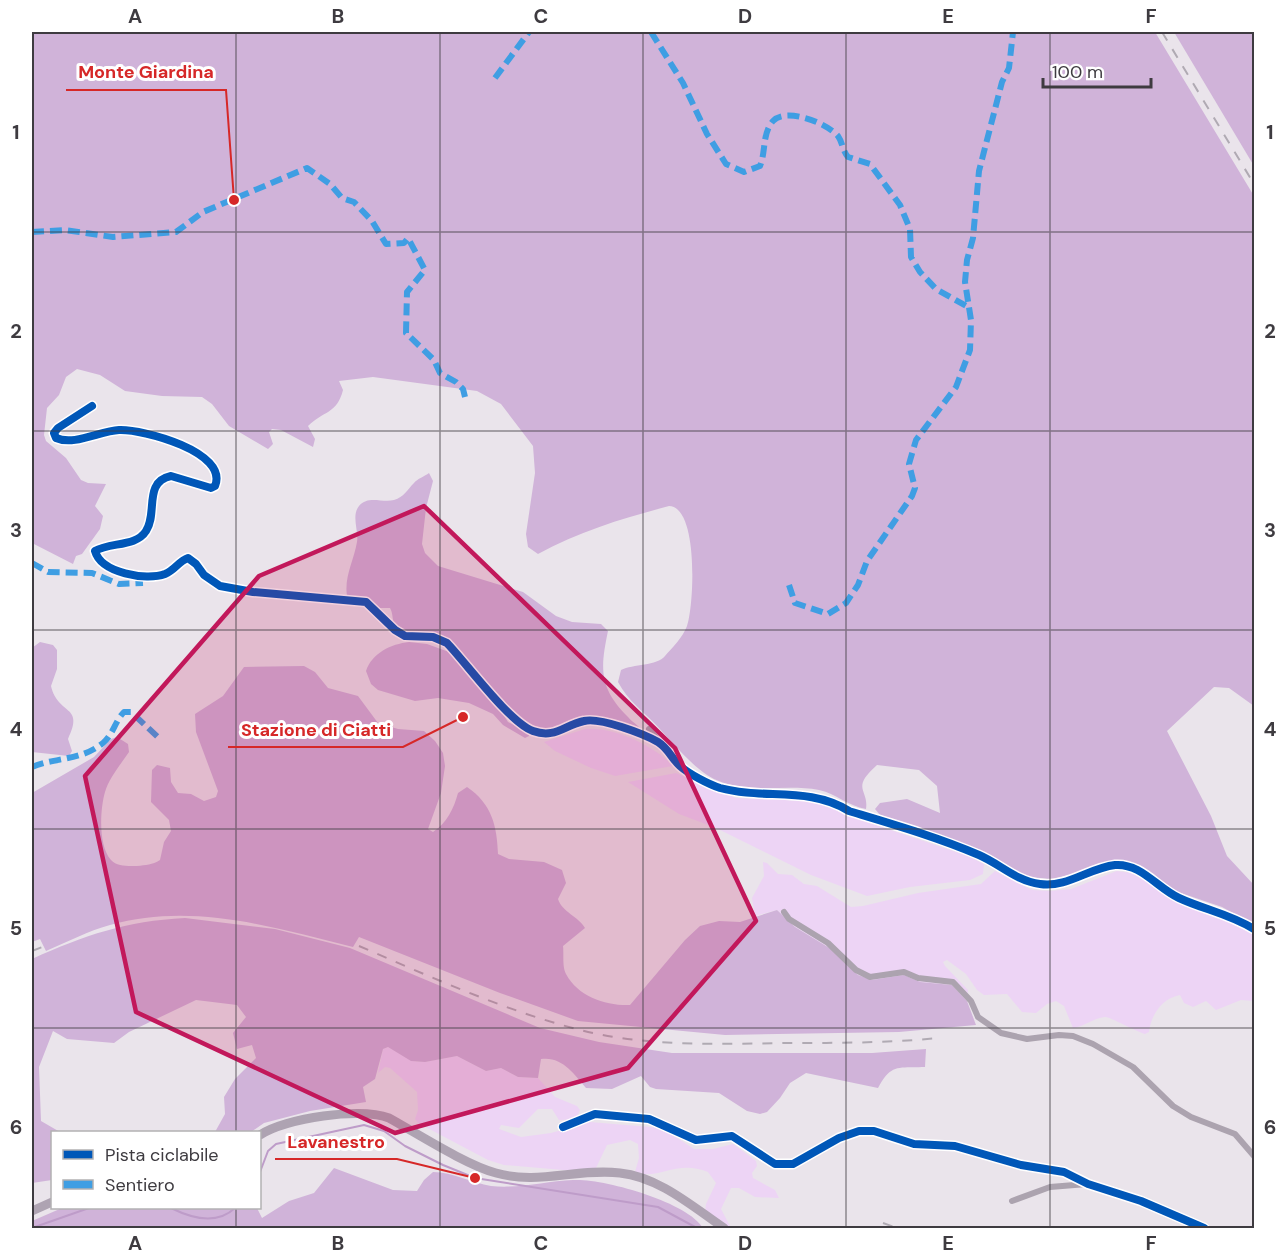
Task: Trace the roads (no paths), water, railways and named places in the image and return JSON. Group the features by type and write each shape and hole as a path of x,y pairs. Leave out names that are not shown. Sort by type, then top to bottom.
{"main road":[{"path":"261,1135 312,1118 371,1113 389,1118 495,1173 550,1178 620,1173 642,1178 668,1190 724,1228"},
{"path":"32,1211 51,1202"}],"street":[{"path":"93,406 58,428 54,433 56,438 71,440 116,430 162,438 196,452 210,462 217,477 215,486 211,488 171,476 157,484 152,493 150,524 140,538 95,551 99,558 123,574 141,576 162,574 188,558 204,575 220,586 253,592 366,602 395,630 405,636 433,637 447,643 510,715 531,730 550,735 585,720 596,721 660,743"},
{"path":"649,729 681,766 718,787 771,795 798,794 831,800 849,811 981,855 1019,878 1041,885 1071,881 1108,867 1128,866 1154,880 1178,898 1217,910 1254,929"},
{"path":"784,912 789,919 828,943 856,970 870,977 904,972 918,978 953,982 970,1001 978,1017 1001,1033 1027,1039 1073,1035 1093,1044 1133,1067 1166,1100 1191,1117 1235,1134 1254,1156"},
{"path":"563,1127 595,1114 641,1118 657,1121 696,1140 732,1136 775,1164 793,1164 839,1138 859,1131 874,1131 914,1143 955,1146 1021,1165 1064,1172 1088,1184 1141,1201 1204,1228"},
{"path":"1012,1201 1050,1187 1088,1184"}],"waterway":[{"path":"261,1169 268,1151 276,1144 364,1125 384,1131 405,1146 475,1178 658,1207 697,1228"},
{"path":"32,1228 86,1209"},
{"path":"173,1209 204,1218 220,1217 234,1209"}],"railway":[{"path":"1162,32 1254,184"},
{"path":"32,951 45,946"},
{"path":"359,946 495,1003 551,1022 605,1035 657,1042 710,1044 863,1042 938,1038"},
{"path":"883,1223 897,1228"}],"place":[{"name":"Monte Giardina","path":"234,200"},
{"name":"Stazione di Ciatti","path":"463,717"},
{"name":"Lavanestro","path":"475,1178"}]}
